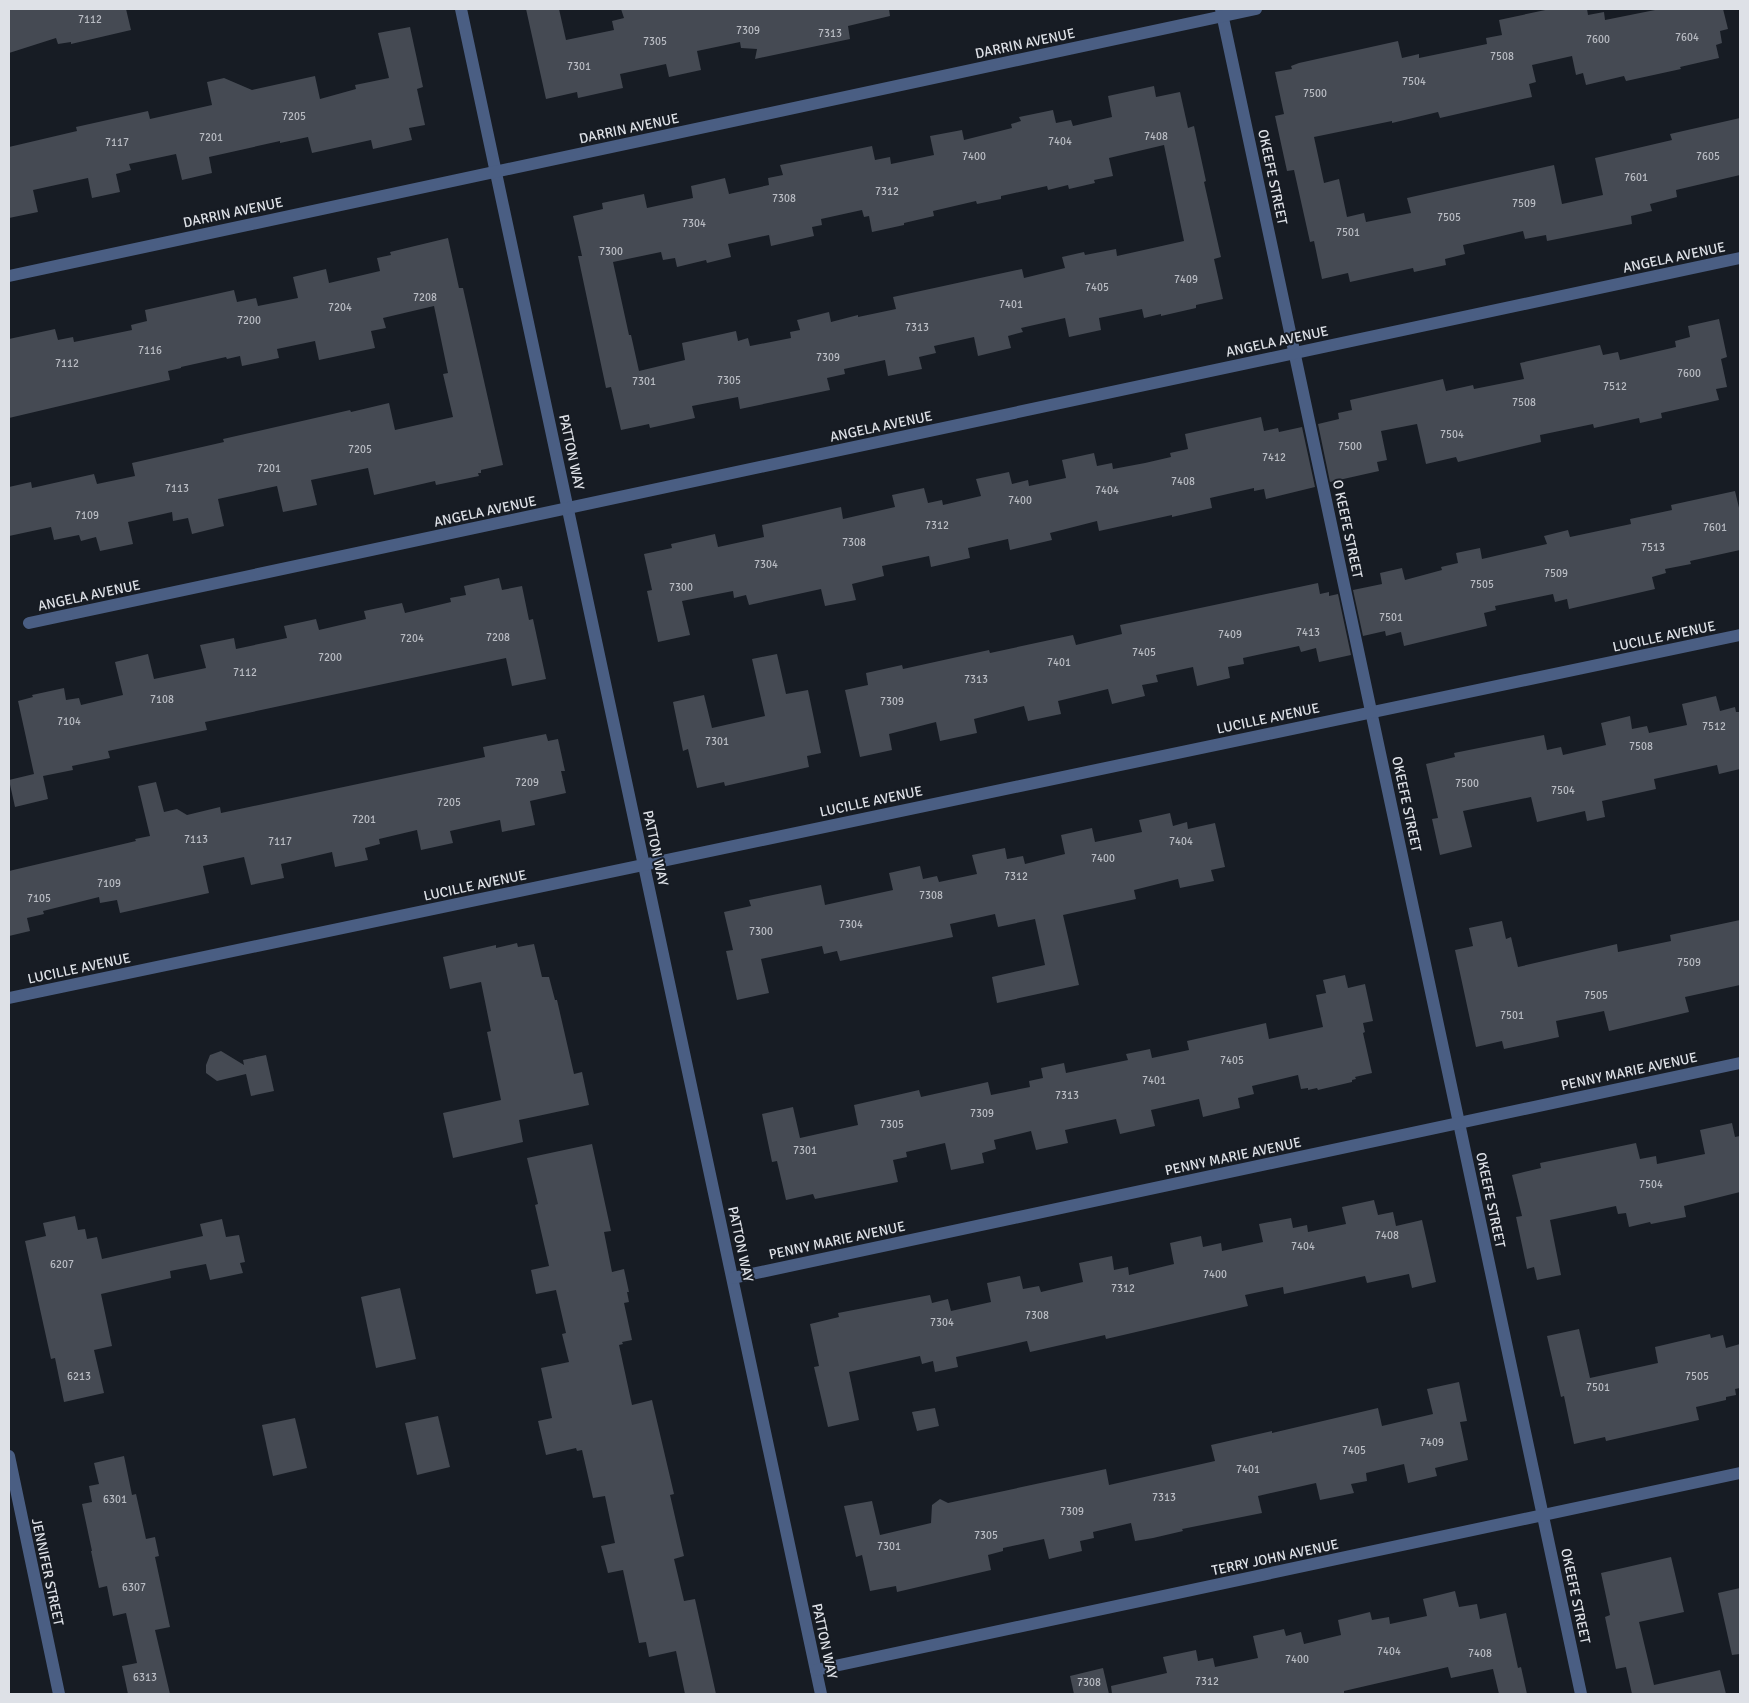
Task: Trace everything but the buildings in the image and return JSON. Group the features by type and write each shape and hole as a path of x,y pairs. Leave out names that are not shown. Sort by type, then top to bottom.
{"street":[{"name":"PATTON WAY","path":"462,9 821,1694"},
{"name":"DARRIN AVENUE","path":"9,276 496,172 1222,12 1256,9"},
{"name":"OKEEFE STREET","path":"1222,12 1295,352"},
{"name":"ANGELA AVENUE","path":"29,623 1740,258"},
{"name":"O KEEFE STREET","path":"1295,352 1372,712"},
{"name":"LUCILLE AVENUE","path":"9,998 1740,635"},
{"name":"OKEEFE STREET","path":"1372,712 1582,1694"},
{"name":"PENNY MARIE AVENUE","path":"733,1278 1740,1063"},
{"name":"JENNIFER STREET","path":"9,1456 59,1694"},
{"name":"TERRY JOHN AVENUE","path":"816,1670 1740,1473"}]}
